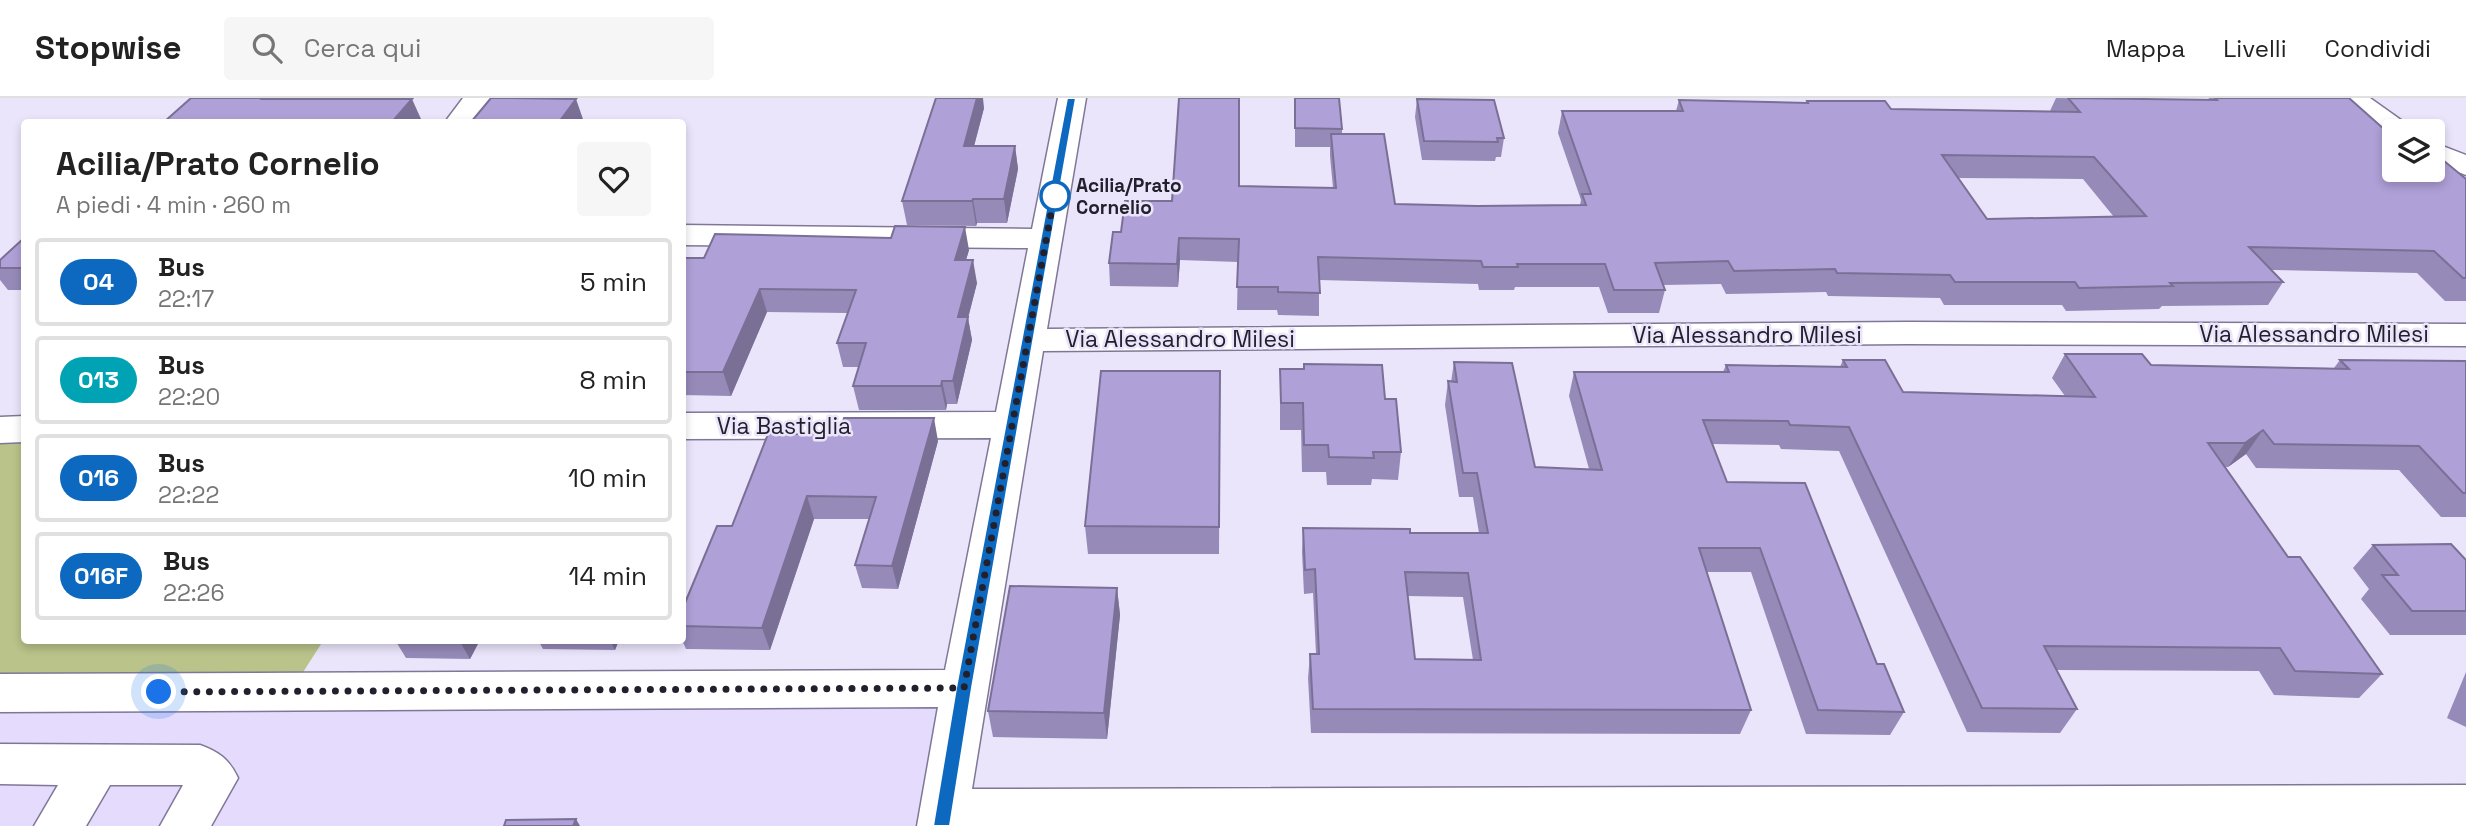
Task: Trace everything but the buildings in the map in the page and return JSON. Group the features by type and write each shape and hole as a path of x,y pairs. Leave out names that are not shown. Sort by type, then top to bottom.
{"street":[{"path":"461,119 478,98"},
{"path":"1072,98 964,688 943,818 1840,817 2466,806"},
{"path":"2352,98 2382,120"},
{"path":"2445,157 2466,166"},
{"path":"686,235 1047,239"},
{"name":"Via Alessandro Milesi","path":"1028,340 1894,334 2466,335"},
{"name":"Via Bastiglia","path":"686,426 1012,425"},
{"path":"0,430 21,429"},
{"path":"0,693 964,688"},
{"path":"0,764 200,765 214,778 185,826"},
{"path":"59,826 97,765"}],"shaded area":[{"path":"964,688 938,826 0,826 0,694"}],"green space":[{"path":"21,429 21,644 321,644 291,691 0,693 0,432"}],"bus line":[{"name":"04","path":"942,826 964,688 1071,98"}],"place":[{"name":"Acilia/Prato Cornelio","path":"1055,196"}],"route":[{"path":"159,692 964,688 1056,186 1055,196"}]}
